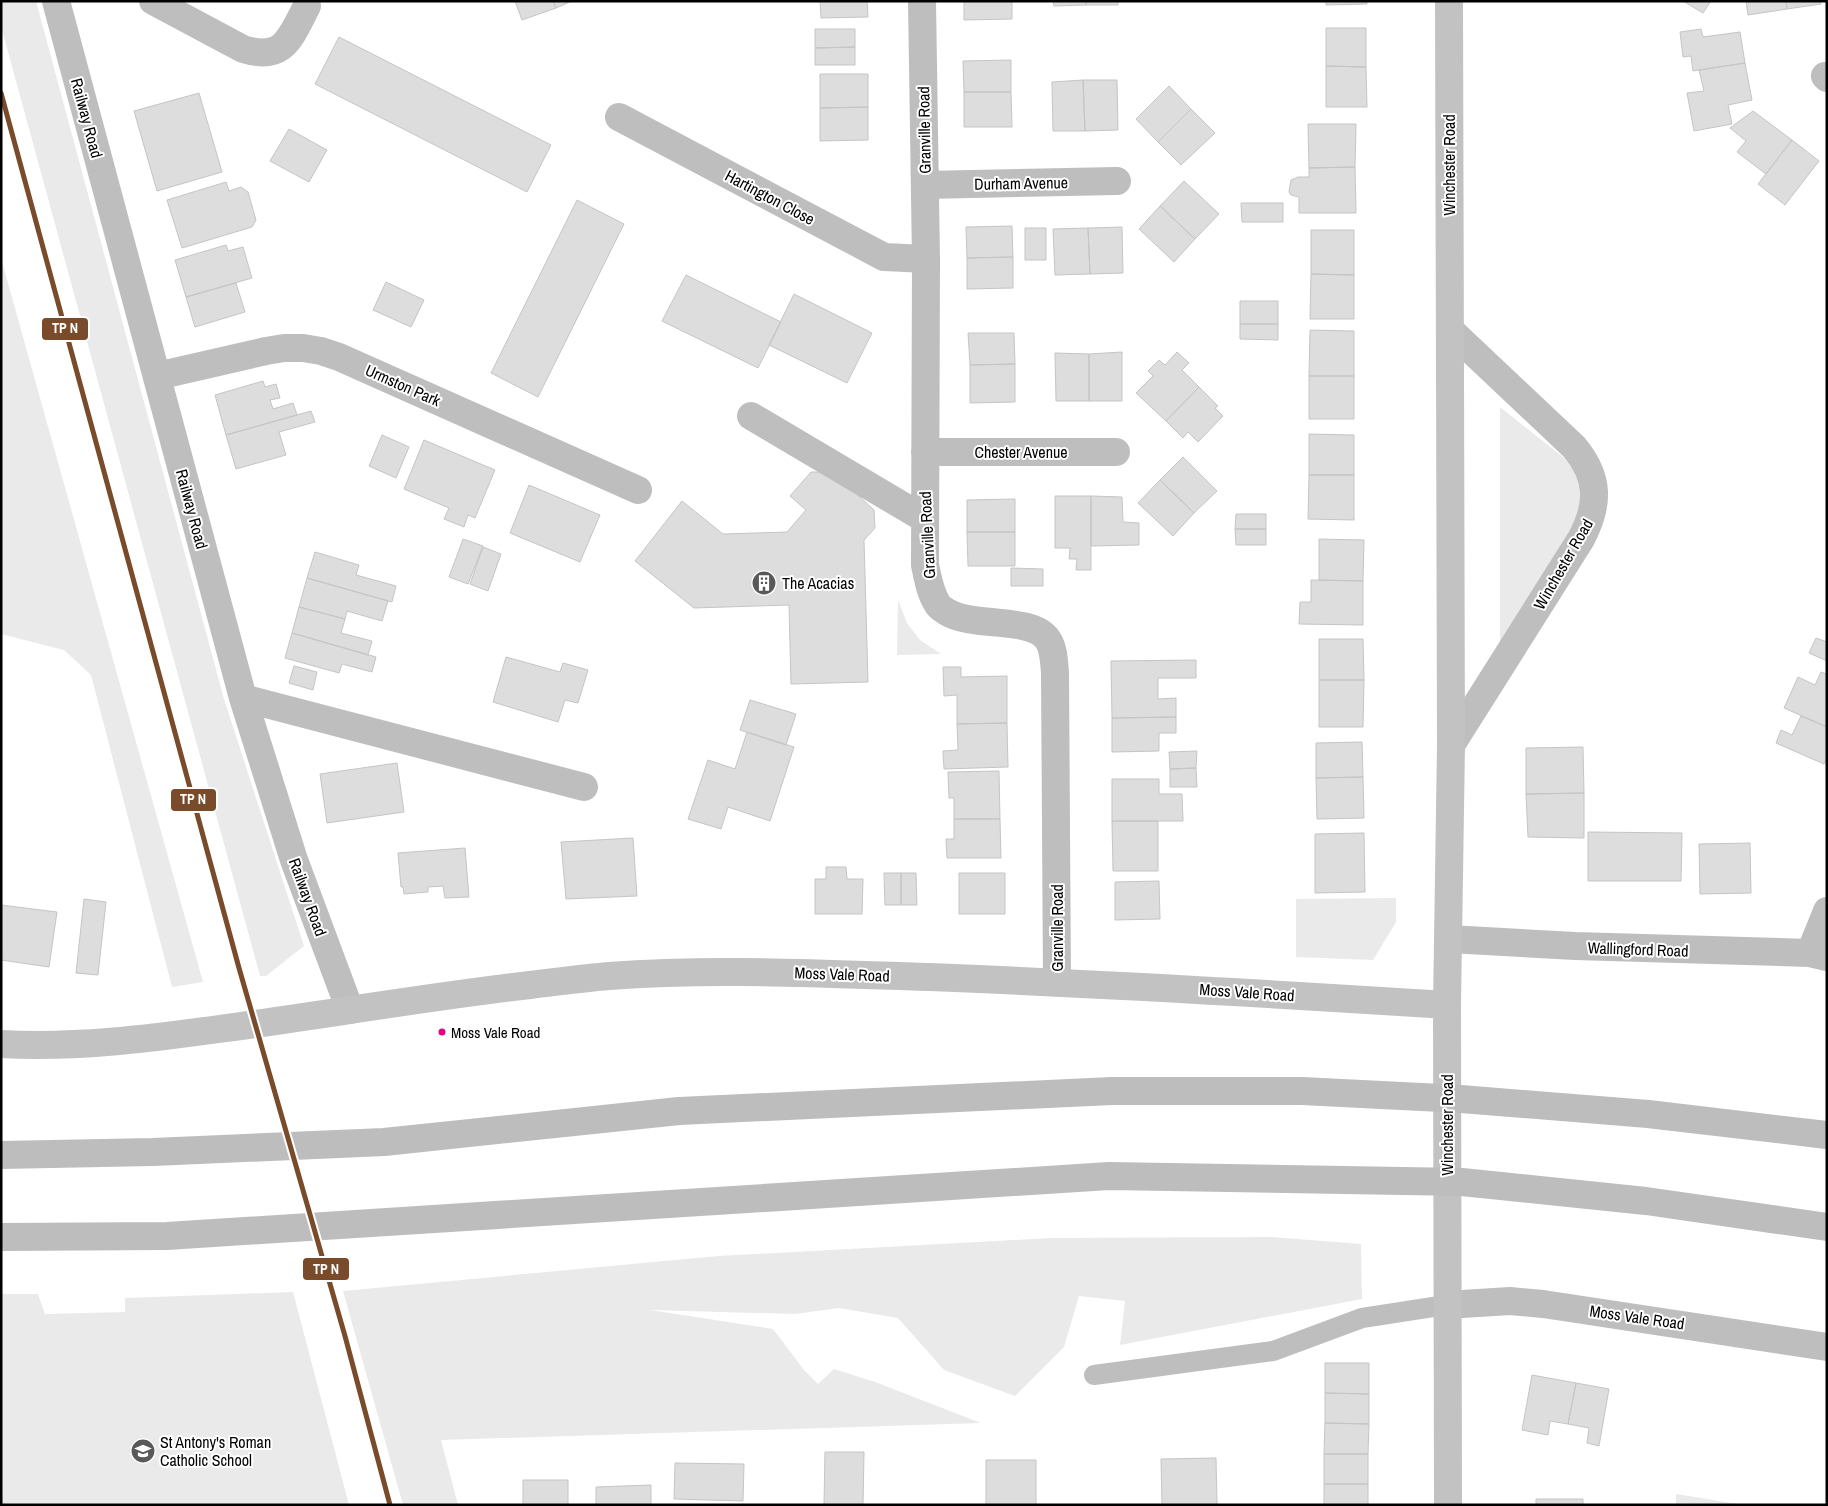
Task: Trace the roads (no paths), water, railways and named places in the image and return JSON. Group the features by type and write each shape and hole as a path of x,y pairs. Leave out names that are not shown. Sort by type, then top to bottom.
{"highway":[{"path":"1,1155 153,1152 384,1142 679,1111 1112,1092 1302,1091 1461,1099 1648,1114 1827,1136"},
{"path":"1,1237 167,1236 1109,1176 1462,1182 1646,1201 1827,1227"}],"street":[{"name":"Railway Road","path":"56,1 243,698 294,860 350,1010"},
{"path":"153,1 242,49 255,53 269,54 279,49 289,40 307,6"},
{"name":"Granville Road","path":"922,1 926,259 925,565 930,587 939,606 956,617 975,622 1024,626 1036,630 1048,639 1054,655 1057,982"},
{"name":"Winchester Road","path":"1448,1505 1446,1305 1447,1006 1451,745 1449,1"},
{"name":"Hartington Close","path":"619,117 884,257 926,259"},
{"name":"Durham Avenue","path":"925,185 1117,180"},
{"name":"Winchester Road","path":"1450,330 1574,447 1585,460 1595,491 1594,506 1589,524 1581,539 1451,745"},
{"name":"Urmston Park","path":"157,376 266,350 303,348 321,351 348,360 638,490"},
{"path":"751,416 924,519"},
{"name":"Chester Avenue","path":"925,452 1116,452"},
{"path":"243,698 584,787"},
{"path":"1818,955 1827,911"},
{"name":"Wallingford Road","path":"1448,939 1575,946 1818,955"},
{"name":"Moss Vale Road","path":"1,1044 62,1046 145,1039 289,1020 479,991 606,976 655,973 786,972 1057,982 1219,990 1447,1006"},
{"name":"Moss Vale Road","path":"1446,1305 1510,1301 1543,1304 1827,1346"}],"lane":[{"path":"1094,1375 1273,1351 1362,1318 1446,1305"}],"place":[{"name":"The Acacias","path":"764,583"},
{"name":"Moss Vale Road","path":"442,1032"},
{"name":"St Antony's Roman Catholic School","path":"143,1451"}]}
